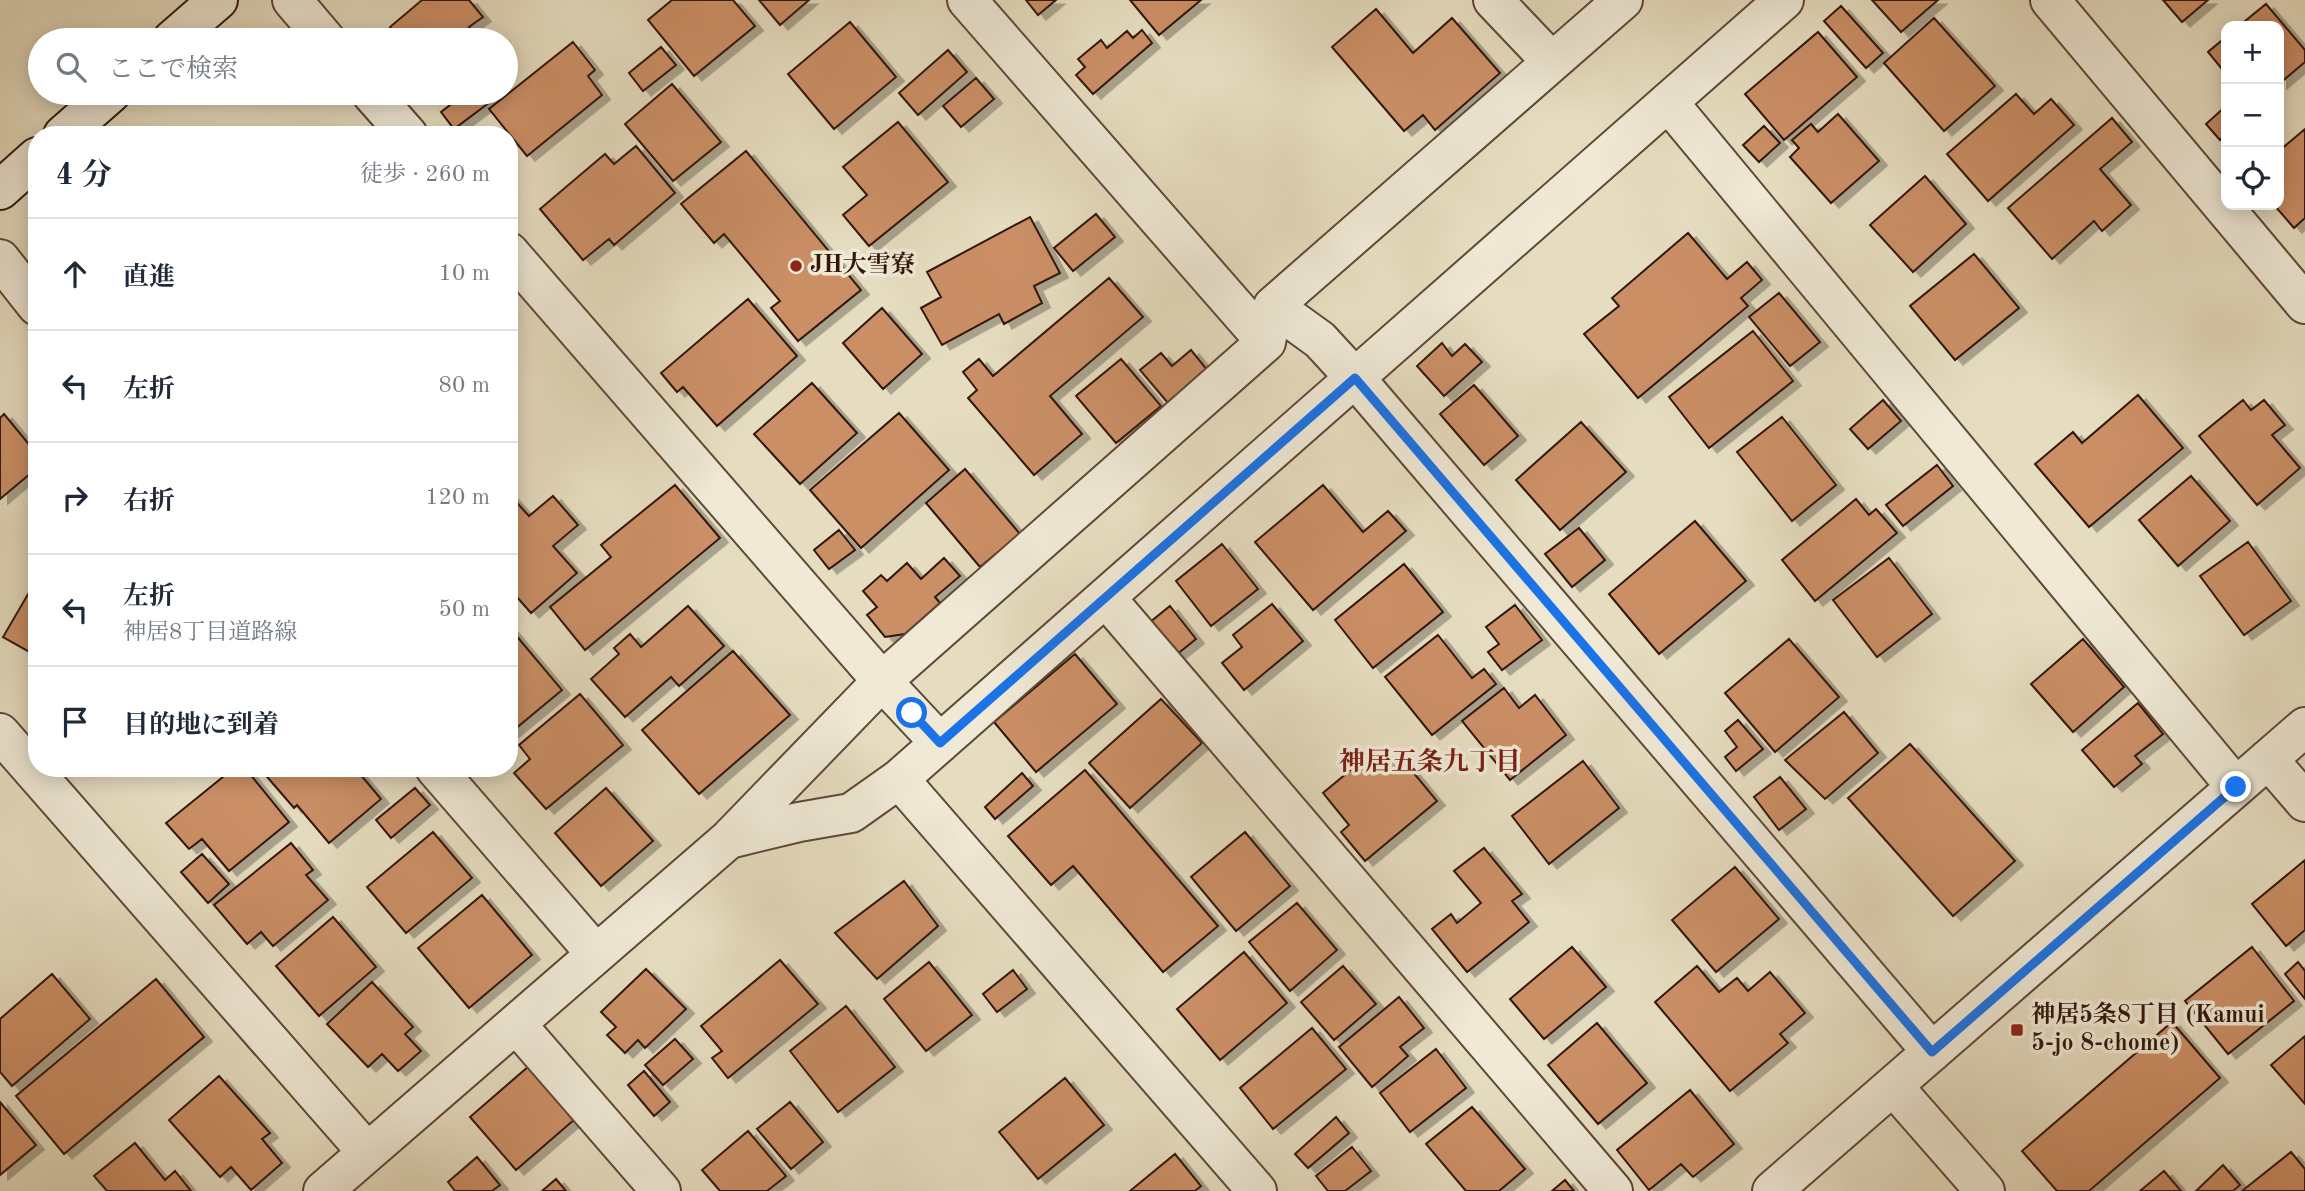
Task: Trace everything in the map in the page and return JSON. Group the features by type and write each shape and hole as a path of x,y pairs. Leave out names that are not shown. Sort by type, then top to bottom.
{"street":[{"path":"186,28 218,0"},
{"path":"292,0 316,28"},
{"path":"967,0 1270,324 1320,340 1355,378 1932,1052"},
{"path":"1493,0 1552,62"},
{"path":"323,1191 729,839 882,681 1552,62 1623,0"},
{"path":"729,839 851,813 899,779 1784,0"},
{"path":"2050,0 2305,304"},
{"path":"1668,102 2236,787"},
{"path":"73,126 97,105"},
{"path":"382,105 400,126"},
{"path":"0,190 28,166"},
{"path":"0,259 28,295"},
{"path":"518,261 882,681 940,743"},
{"path":"1106,598 1613,1191"},
{"path":"1772,1191 2305,727"},
{"path":"0,733 28,765"},
{"path":"2268,760 2305,802"},
{"path":"39,777 367,1152"},
{"path":"444,777 596,954"},
{"path":"899,779 1257,1191"},
{"path":"516,1024 662,1191"},
{"path":"1893,1086 1985,1191"}],"building":[{"path":"422,0 469,0 483,17 470,28 390,27"},
{"path":"672,0 733,0 755,26 694,76 648,20"},
{"path":"759,0 809,0 780,25"},
{"path":"1026,0 1056,0 1038,15"},
{"path":"1130,0 1201,0 1159,35"},
{"path":"1872,0 1938,0 1901,32"},
{"path":"2163,0 2208,0 2182,22"},
{"path":"2266,4 2280,21 2245,21"},
{"path":"1841,6 1883,53 1866,68 1824,21"},
{"path":"1376,9 1413,53 1452,18 1500,73 1435,130 1423,115 1404,131 1332,47"},
{"path":"1934,18 1995,86 1944,131 1884,63"},
{"path":"850,22 896,77 834,129 788,74"},
{"path":"2284,25 2305,50 2305,62 2284,80"},
{"path":"1142,30 1152,43 1093,94 1076,75 1085,67 1078,59 1101,40 1107,48 1127,31 1133,38"},
{"path":"1818,32 1857,77 1784,140 1745,94"},
{"path":"2221,41 2221,68 2208,52"},
{"path":"573,42 595,70 588,76 602,95 527,156 518,145 518,126 503,126 489,109 494,105 518,105 518,86"},
{"path":"661,47 676,65 643,91 629,73"},
{"path":"948,50 967,72 918,115 899,93"},
{"path":"976,78 994,99 961,127 943,106"},
{"path":"672,84 721,142 673,181 625,124"},
{"path":"2016,94 2034,114 2051,99 2074,125 1988,201 1947,154"},
{"path":"450,105 486,105 458,126 452,126 441,112"},
{"path":"2221,110 2220,140 2206,124"},
{"path":"1838,114 1879,161 1831,203 1790,157 1799,148 1792,140 1811,124 1818,132"},
{"path":"2112,118 2132,142 2100,169 2131,205 2102,231 2094,221 2052,259 2008,208"},
{"path":"898,122 948,182 869,246 843,215 867,195 843,167"},
{"path":"1764,126 1780,143 1759,162 1743,145"},
{"path":"2305,129 2305,218 2294,228 2278,210 2284,210 2284,147"},
{"path":"636,146 675,193 614,245 609,239 583,260 540,209 605,154 614,164"},
{"name":"JH大雪寮","path":"746,151 861,290 798,341 771,308 780,301 724,234 714,243 681,204"},
{"path":"1925,176 1966,224 1913,272 1870,225"},
{"path":"1096,214 1115,237 1073,271 1054,248"},
{"path":"1030,217 1060,273 1034,286 1042,303 1004,324 999,314 942,345 921,308 941,297 927,272"},
{"path":"1688,233 1727,279 1747,262 1762,280 1741,298 1748,306 1638,398 1584,334 1619,306 1612,298"},
{"path":"1974,254 2019,308 1955,360 1910,306"},
{"path":"1109,278 1143,317 1050,396 1082,434 1034,475 968,398 977,390 963,372 979,359 993,376"},
{"path":"1779,293 1820,342 1790,366 1749,317"},
{"name":"JH大雪寮","path":"748,299 797,356 717,426 683,387 677,392 661,373"},
{"path":"882,308 922,354 883,389 843,343"},
{"path":"1753,331 1793,381 1709,448 1669,397"},
{"path":"1442,343 1452,356 1465,344 1482,362 1444,396 1417,366"},
{"path":"1191,350 1208,371 1168,403 1140,370 1161,353 1172,366"},
{"path":"1121,359 1161,406 1116,443 1076,396"},
{"path":"812,383 857,433 800,484 754,434"},
{"path":"1474,385 1518,436 1484,465 1440,414"},
{"path":"2138,395 2183,448 2089,527 2035,464 2073,432 2082,443"},
{"path":"1883,400 1901,421 1868,449 1850,429"},
{"path":"2243,400 2251,410 2264,400 2285,425 2272,435 2300,468 2257,505 2199,436"},
{"path":"899,413 949,470 861,548 810,490"},
{"path":"4,414 28,443 28,476 0,499 0,418"},
{"path":"1782,417 1836,485 1792,521 1737,452"},
{"path":"1581,422 1626,472 1560,530 1516,480"},
{"path":"1937,465 1953,486 1903,526 1886,505"},
{"path":"965,469 1020,534 980,567 926,503"},
{"path":"2191,476 2230,521 2178,566 2139,520"},
{"path":"675,485 720,538 585,650 550,607 611,557 601,545"},
{"path":"1323,485 1363,532 1388,511 1406,531 1313,610 1255,542"},
{"path":"553,496 578,525 553,546 577,573 531,613 518,598 518,504 529,516"},
{"path":"1856,499 1869,515 1876,509 1897,533 1815,601 1782,560"},
{"path":"1695,521 1746,581 1659,654 1609,594"},
{"path":"1579,528 1605,560 1572,587 1545,554"},
{"path":"839,530 855,550 829,569 814,550"},
{"path":"2248,542 2291,601 2244,635 2200,576"},
{"path":"1222,544 1258,589 1211,626 1176,581"},
{"path":"944,558 960,576 935,597 940,603 905,634 885,637 867,615 877,607 863,591 881,575 887,581 907,563 921,579"},
{"path":"1889,558 1932,614 1877,657 1833,600"},
{"path":"1404,564 1443,612 1373,668 1335,620"},
{"path":"28,594 28,651 3,637"},
{"path":"1272,604 1303,641 1244,690 1222,663 1242,647 1233,635"},
{"path":"1515,605 1542,640 1502,670 1488,652 1499,644 1486,627"},
{"path":"688,606 724,646 679,686 671,677 625,717 591,679 619,654 614,648 630,634 641,647"},
{"path":"1170,606 1196,639 1176,655 1149,623"},
{"path":"1438,635 1472,678 1484,669 1496,684 1432,735 1385,677"},
{"path":"518,638 562,690 518,727"},
{"path":"1789,639 1839,697 1775,752 1725,693"},
{"path":"2083,639 2124,687 2073,732 2031,684"},
{"path":"733,651 790,715 699,794 642,730"},
{"path":"1075,654 1117,704 1036,772 994,722"},
{"path":"1504,688 1519,708 1535,695 1566,735 1510,780 1462,721"},
{"path":"580,694 623,745 546,809 518,777 518,770 530,759 519,745"},
{"path":"1161,699 1202,743 1130,808 1089,763"},
{"path":"2138,703 2163,734 2135,756 2142,764 2114,787 2082,750"},
{"path":"1844,712 1878,753 1825,799 1785,760"},
{"path":"1738,720 1763,749 1736,771 1725,757 1737,747 1725,731"},
{"path":"1910,744 2015,861 1953,916 1848,798"},
{"path":"1376,749 1393,769 1403,760 1437,801 1365,861 1341,832 1349,825 1323,793"},
{"path":"1583,761 1619,808 1549,864 1512,816"},
{"path":"1085,770 1218,926 1163,972 1073,866 1051,885 1008,836"},
{"path":"1022,773 1033,786 995,819 985,807"},
{"path":"223,777 252,777 289,822 229,871 202,839 189,849 166,823"},
{"path":"267,777 363,777 381,799 329,843 297,805 294,808"},
{"path":"1780,777 1806,809 1779,830 1754,797"},
{"path":"415,788 430,805 391,838 376,820"},
{"path":"606,788 653,841 601,886 555,833"},
{"path":"433,832 472,878 406,933 367,887"},
{"path":"1245,832 1290,886 1236,931 1191,877"},
{"path":"291,843 313,870 306,875 328,900 273,946 261,932 247,944 214,905"},
{"path":"1484,848 1522,894 1512,901 1529,922 1467,972 1432,929 1451,914 1457,923 1481,903 1454,871"},
{"path":"202,854 229,884 208,903 181,872"},
{"path":"2305,860 2305,930 2286,946 2252,904"},
{"path":"1735,867 1779,919 1716,972 1672,920"},
{"path":"904,881 938,926 877,979 835,933"},
{"path":"482,895 532,955 469,1008 418,948"},
{"path":"1297,903 1337,950 1290,991 1249,942"},
{"path":"333,917 376,967 319,1016 276,966"},
{"path":"1572,947 1606,987 1544,1039 1510,999"},
{"path":"2252,947 2294,1001 2228,1054 2185,1001"},
{"path":"1244,952 1287,1003 1220,1060 1177,1009"},
{"path":"780,960 818,1004 728,1078 712,1058 722,1051 701,1026"},
{"path":"929,962 972,1015 926,1051 884,999"},
{"path":"2298,962 2305,971 2305,999 2285,974"},
{"path":"1343,966 1376,1004 1334,1040 1301,1002"},
{"path":"1697,966 1719,992 1737,978 1748,991 1770,972 1805,1013 1780,1034 1788,1043 1730,1091 1655,1002"},
{"path":"646,969 686,1009 645,1048 638,1040 625,1053 607,1035 616,1027 601,1012"},
{"path":"1013,970 1027,989 997,1012 983,994"},
{"path":"52,974 90,1019 12,1086 0,1072 0,1019"},
{"path":"156,979 204,1037 64,1154 16,1096"},
{"path":"372,982 413,1027 405,1034 421,1051 398,1071 382,1054 368,1067 327,1024"},
{"path":"1399,997 1424,1028 1400,1047 1408,1056 1372,1087 1339,1047"},
{"path":"846,1006 895,1067 838,1112 790,1051"},
{"path":"2172,1022 2220,1078 2089,1191 2057,1191 2022,1151"},
{"path":"1597,1023 1647,1083 1598,1124 1548,1065"},
{"path":"1312,1028 1346,1069 1273,1129 1240,1088"},
{"path":"2305,1036 2305,1104 2271,1065"},
{"path":"675,1039 693,1059 663,1085 645,1065"},
{"path":"1436,1049 1466,1088 1410,1132 1380,1093"},
{"path":"529,1066 575,1119 516,1170 470,1117"},
{"path":"644,1071 670,1102 654,1116 628,1085"},
{"path":"219,1076 270,1133 262,1139 282,1163 251,1190 231,1167 220,1177 169,1120"},
{"path":"1065,1078 1104,1125 1038,1179 999,1132"},
{"path":"1690,1090 1734,1144 1693,1177 1681,1164 1649,1190 1617,1150"},
{"path":"0,1102 36,1145 0,1175"},
{"path":"790,1102 823,1142 791,1169 757,1129"},
{"path":"1472,1107 1525,1169 1499,1191 1466,1191 1426,1144"},
{"path":"1336,1117 1349,1133 1308,1168 1295,1154"},
{"path":"748,1131 786,1176 767,1191 720,1191 702,1170"},
{"path":"135,1143 165,1180 175,1171 191,1191 107,1191 94,1176"},
{"path":"1352,1147 1371,1171 1345,1191 1328,1191 1316,1176"},
{"path":"2291,1152 2305,1169 2305,1191 2242,1191"},
{"path":"1175,1154 1201,1186 1195,1191 1130,1191"},
{"path":"477,1157 500,1185 492,1191 455,1191 448,1182"},
{"path":"2223,1165 2240,1185 2233,1191 2196,1191"},
{"path":"2164,1171 2181,1191 2140,1191"},
{"path":"556,1179 566,1191 542,1191"},
{"path":"1565,1180 1574,1191 1552,1191"}],"place":[{"name":"JH大雪寮","path":"796,266"},
{"name":"神居5条8丁目 (Kamui 5-jo 8-chome)","path":"2017,1030"}],"district":[{"name":"神居五条九丁目","path":"1430,763"}],"route":[{"path":"912,713 940,743 1355,378 1932,1052 2236,787"}]}
